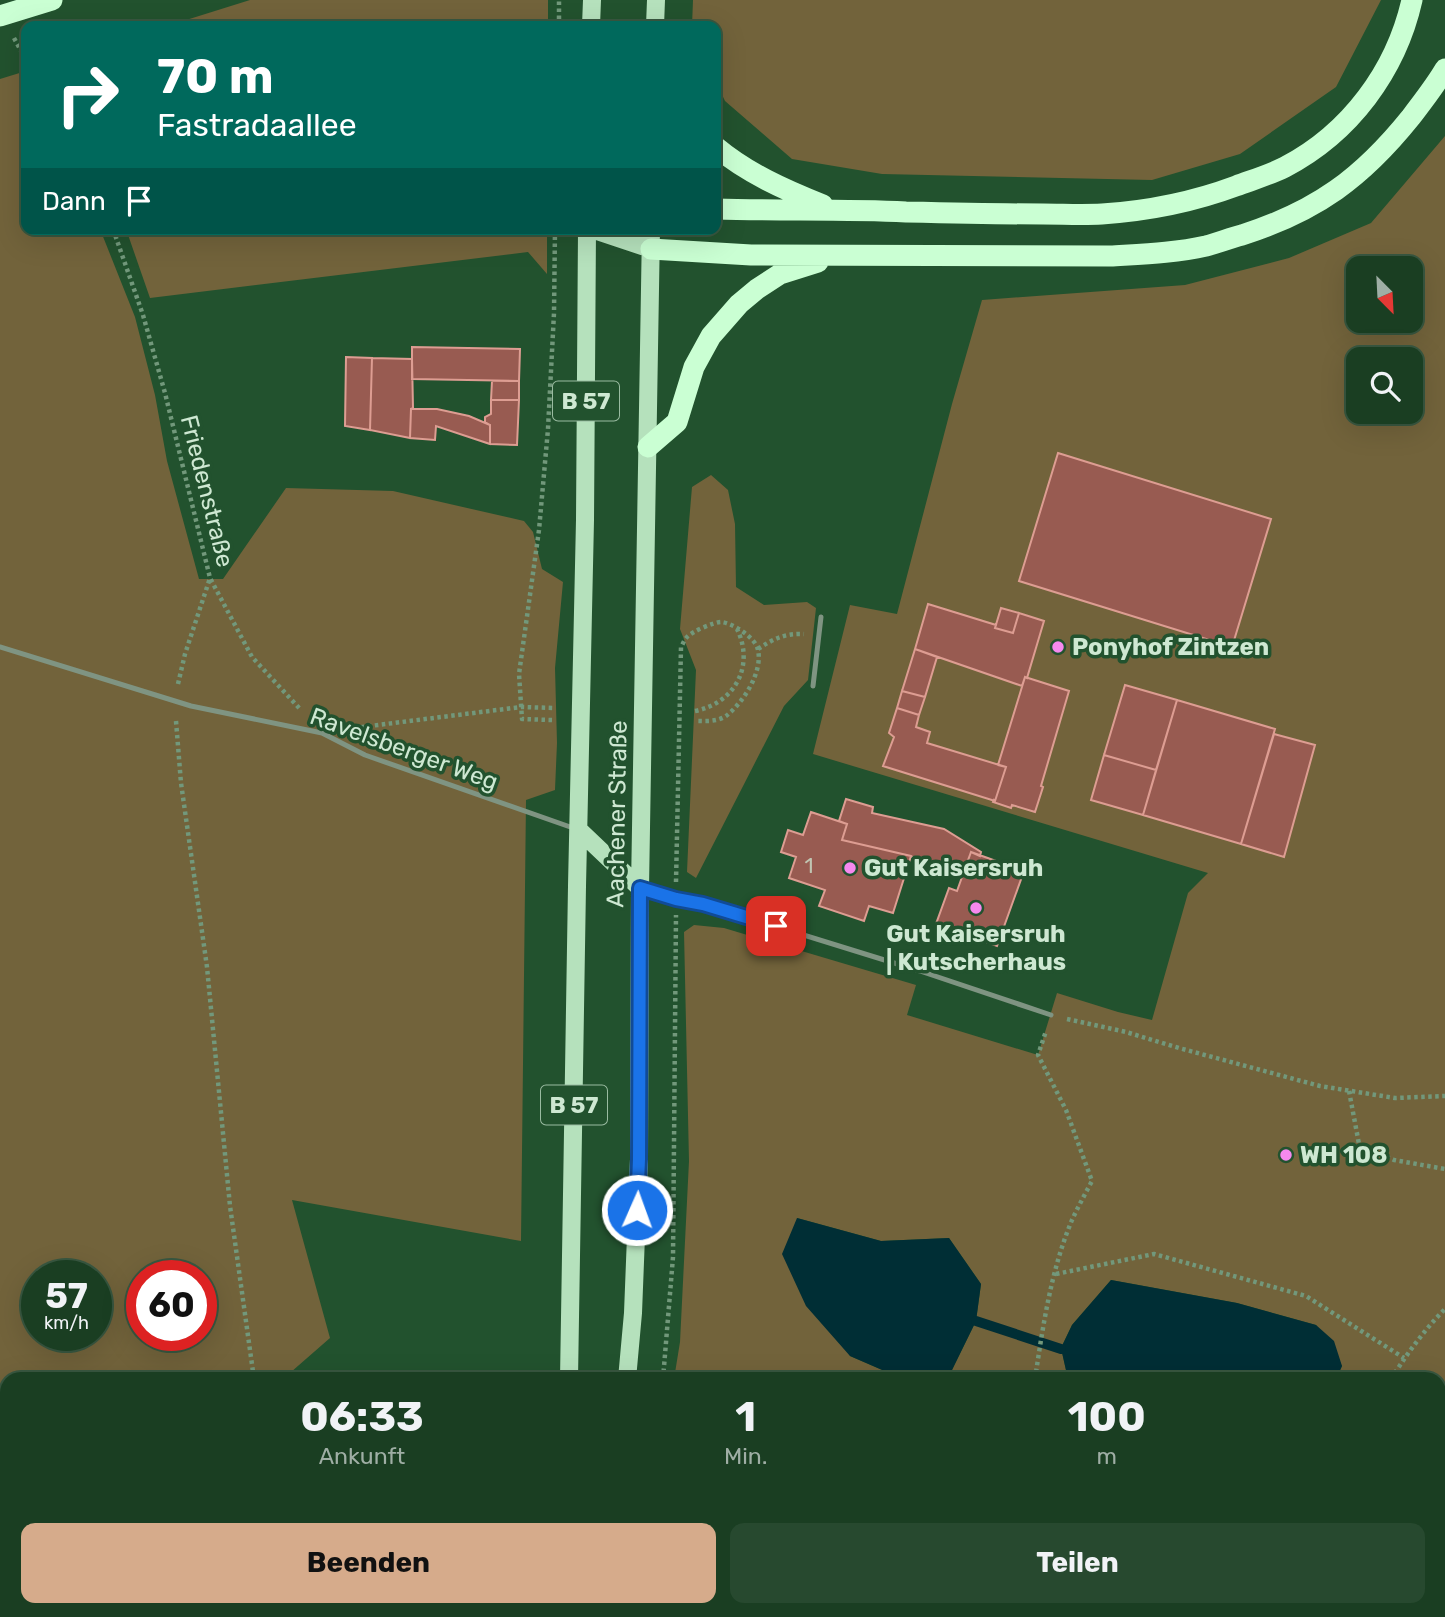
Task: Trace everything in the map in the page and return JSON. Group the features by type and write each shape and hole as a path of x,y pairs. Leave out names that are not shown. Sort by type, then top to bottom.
{"highway":[{"path":"0,16 52,0"},
{"path":"721,209 1101,214 1163,207 1217,193 1287,166 1330,136 1357,110 1395,54 1412,0"},
{"path":"651,239 751,255 1110,256 1207,246 1279,222 1337,191 1368,165 1397,135 1445,69"},
{"path":"721,151 784,190 835,209"},
{"path":"648,447 677,422 694,368 705,346 739,304 780,274 842,256"}],"main road":[{"path":"591,21 592,0"},
{"path":"655,21 656,0"},
{"name":"Aachener Straße","path":"569,1372 589,235"},
{"path":"626,235 651,239"},
{"name":"Aachener Straße","path":"628,1372 633,1313 639,1159 640,888 651,239"},
{"path":"579,830 640,888"}],"lane":[{"path":"813,686 821,617"},
{"name":"Ravelsberger Weg","path":"0,648 191,706 322,733 365,755 579,830"},
{"path":"640,888 703,904 920,971 1051,1015"}],"path":[{"path":"559,0 559,21"},
{"name":"Friedenstraße","path":"115,235 143,315 165,393 210,578 252,657 322,733"},
{"path":"552,720 522,719 519,674 539,530 548,429 555,235"},
{"path":"210,578 185,654 174,700 181,783 207,967 230,1206 253,1372"},
{"path":"664,1372 673,1257 681,647 687,637 720,622 751,637 758,649 757,671 744,697 725,717 714,721 695,722"},
{"path":"695,711 720,702 737,683 743,661 741,638 736,628"},
{"path":"758,649 779,636 793,633 818,635"},
{"path":"322,733 521,707 555,708"},
{"path":"1036,1372 1045,1314 1055,1274 1072,1221 1092,1181 1066,1110 1038,1055 1051,1015 1126,1032 1320,1086 1395,1098 1445,1096"},
{"path":"1349,1091 1359,1144 1394,1160 1445,1169"},
{"path":"1055,1274 1154,1254 1306,1296 1404,1358"},
{"path":"1395,1372 1430,1324 1445,1309"}],"shaded area":[{"path":"250,0 548,0 548,21 183,21"},
{"path":"693,0 1381,0 1336,87 1240,154 1152,180 882,174 792,159 725,101 721,93 721,21 692,21"},
{"path":"21,73 21,235 102,235 135,317 155,395 167,461 199,579 223,579 286,488 393,491 524,521 533,532 542,569 563,582 555,668 555,790 526,800 521,1241 292,1200 330,1338 291,1372 0,1372 0,79"},
{"path":"1445,136 1445,1372 1339,1372 1342,1366 1316,1325 1237,1303 1111,1280 1072,1325 1061,1348 1066,1372 949,1372 976,1321 981,1284 949,1238 881,1241 797,1218 850,1356 887,1372 675,1372 680,1342 689,1161 684,932 694,925 724,928 916,985 907,1015 1038,1055 1057,993 1152,1020 1188,893 1208,873 813,754 850,605 897,614 982,300 1185,285 1289,258 1371,223"},
{"path":"128,235 547,235 547,274 528,252 150,298"},
{"path":"711,475 728,490 735,524 736,587 764,605 807,602 816,608 808,680 784,706 696,878 687,872 696,670 680,629 692,487"}],"water":[{"path":"797,1218 881,1241 949,1238 981,1284 976,1321 952,1370 887,1372 850,1356 806,1306 782,1254"},
{"path":"1111,1280 1237,1303 1316,1325 1334,1341 1342,1366 1339,1372 1066,1372 1061,1348 1072,1325"}],"building":[{"path":"412,347 520,349 519,381 412,379"},
{"path":"346,357 372,358 370,430 345,426"},
{"path":"372,358 412,359 413,408 410,438 370,430"},
{"path":"492,381 519,381 519,400 491,400"},
{"path":"491,400 519,400 517,445 490,444 490,425 485,422 485,417 491,414"},
{"path":"411,409 437,409 469,416 490,425 490,444 436,426 435,440 410,438"},
{"path":"1058,453 1271,519 1232,647 1019,581"},
{"path":"928,604 1013,633 1019,613 1044,621 1027,678 1025,677 1022,686 915,649"},
{"path":"1001,608 1019,613 1013,633 995,628"},
{"path":"915,649 937,657 925,697 902,691"},
{"path":"1025,677 1069,691 1035,812 993,802 1006,767 998,765"},
{"path":"1125,685 1177,700 1156,770 1104,755"},
{"path":"902,691 925,697 919,715 897,708"},
{"path":"1177,700 1275,729 1241,844 1143,815"},
{"path":"897,708 919,715 916,727 930,732 927,743 1006,767 995,801 883,766 894,737 889,733"},
{"path":"1274,734 1315,745 1284,857 1241,844"},
{"path":"1104,755 1156,770 1143,815 1091,800"},
{"path":"846,799 873,807 872,813 944,829 981,852 980,856 971,852 964,871 938,874 911,856 842,840 847,824 839,821"},
{"name":"Gut Kaisersruh","path":"811,812 847,824 842,840 911,856 893,913 869,906 864,921 819,906 825,890 789,878 796,857 781,852 788,830 803,835"},
{"name":"Gut Kaisersruh | Kutscherhaus","path":"971,852 1024,871 997,946 936,924 949,888 957,891"}],"waterway":[{"path":"976,1321 1061,1349"}],"place":[{"name":"Ponyhof Zintzen","path":"1058,647"},
{"name":"Gut Kaisersruh","path":"850,868"},
{"name":"Gut Kaisersruh | Kutscherhaus","path":"976,908"},
{"name":"WH 108","path":"1286,1155"}],"route":[{"path":"637,1210 640,888 776,926"}]}
